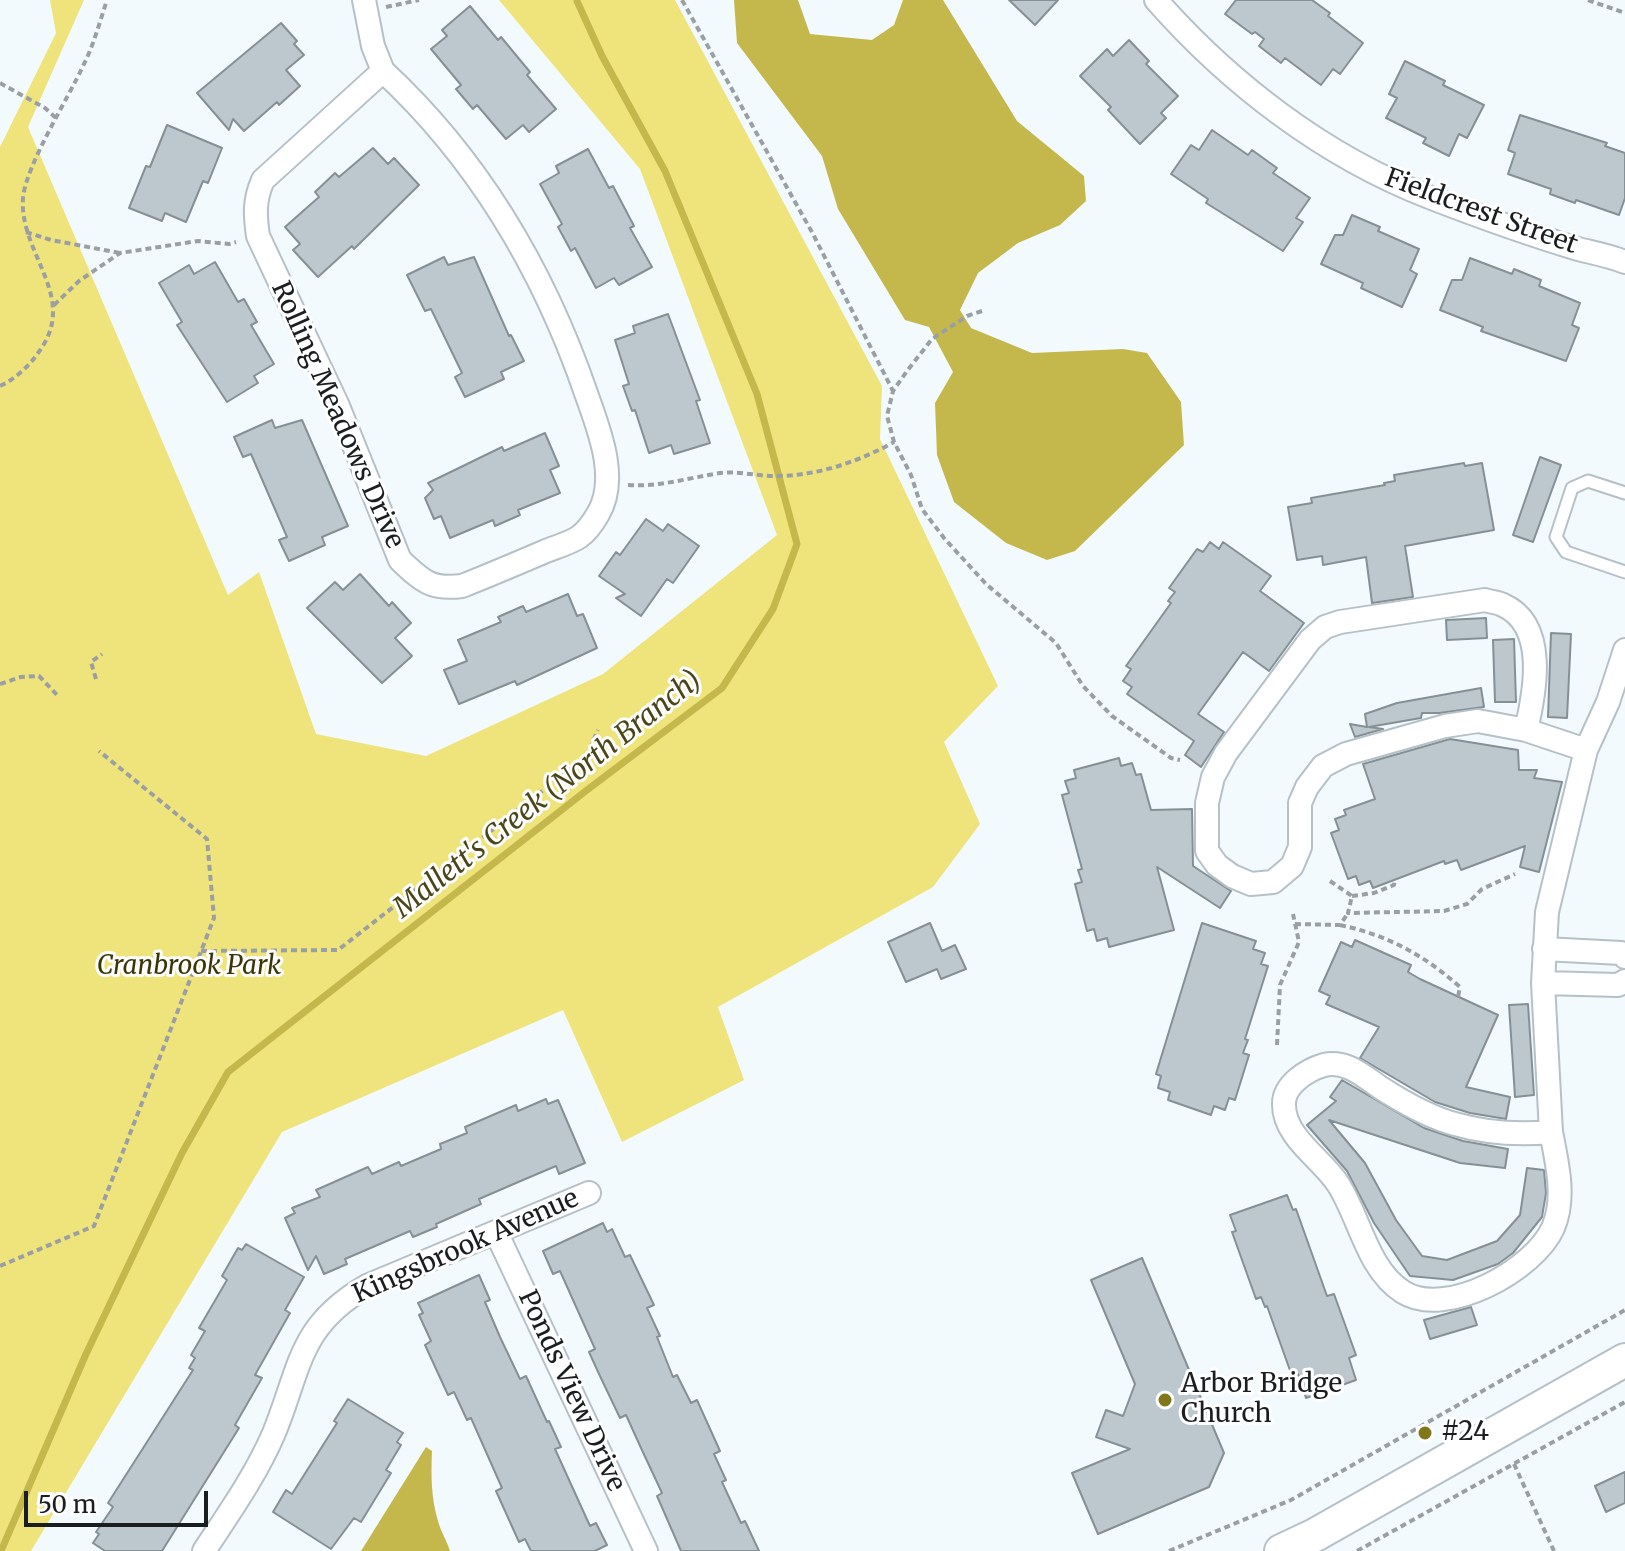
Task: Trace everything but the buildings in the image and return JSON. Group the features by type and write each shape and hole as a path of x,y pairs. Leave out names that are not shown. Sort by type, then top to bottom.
{"street":[{"name":"Fieldcrest Street","path":"1156,0 1233,77 1278,113 1356,163 1439,201 1556,242 1625,262"},
{"name":"Rolling Meadows Drive","path":"364,6 373,46 383,71 414,99 494,202 536,272 567,337 601,435 607,486 600,512 580,536 462,586 441,588 418,577 400,560 338,406 258,236 254,212 263,180 383,71"},
{"path":"1526,730 1533,699 1532,638 1521,618 1502,604 1485,600 1340,622 1325,627 1310,640 1226,753 1213,777 1207,803 1207,851 1217,865 1232,876 1251,884 1273,882 1292,866 1300,847 1300,803 1308,785 1323,766 1346,754 1445,726 1478,721 1526,730 1586,750"},
{"path":"1551,1132 1524,1135 1455,1124 1421,1112 1361,1073 1345,1066 1328,1064 1298,1079 1287,1091 1283,1102 1287,1121 1336,1181 1384,1274 1403,1292 1417,1298 1442,1300 1510,1274 1542,1247 1553,1227 1559,1201 1559,1172 1551,1132 1543,983 1547,912 1586,750 1608,702 1625,650"},
{"path":"1544,949 1621,953 1625,957"},
{"path":"1543,983 1618,985 1625,981"},
{"name":"Kingsbrook Avenue","path":"204,1551 250,1481 274,1434 305,1346 323,1320 344,1299 367,1286 589,1193"},
{"name":"Ponds View Drive","path":"496,1232 646,1551"},
{"path":"1281,1551 1315,1535 1625,1360"}],"lane":[{"path":"1625,493 1588,481 1572,488 1556,537 1566,552 1625,572"}],"path":[{"path":"0,386 14,379 36,357 49,335 54,317 53,295 26,232 23,197 56,118 86,61 107,0"},
{"path":"364,6 419,0"},
{"path":"682,0 813,234 893,391"},
{"path":"1588,0 1625,13"},
{"path":"0,83 35,101 56,118"},
{"path":"26,232 120,253 198,241 229,244 258,236"},
{"path":"54,305 79,281 120,253"},
{"path":"982,311 967,316 932,339 893,391 887,416 894,442 911,475 922,509 986,584 1056,643 1083,686 1112,716 1171,758 1180,760"},
{"path":"622,485 653,486 723,473 778,476 828,470 868,457 894,442"},
{"path":"96,679 91,662 102,654"},
{"path":"0,684 21,677 39,676 58,696"},
{"path":"201,951 338,950 586,757 598,730"},
{"path":"0,1266 94,1226 214,918 207,839 99,751"},
{"path":"1348,913 1444,911 1467,904 1482,889 1515,874"},
{"path":"1330,881 1352,896 1374,893 1394,885 1395,879"},
{"path":"1340,925 1348,913 1352,896"},
{"path":"1277,1045 1280,985 1299,942 1293,914"},
{"path":"1295,924 1340,925 1373,932 1410,950 1460,987 1458,997"},
{"path":"1169,1551 1291,1500 1625,1310"},
{"path":"1357,1551 1625,1402"},
{"path":"1514,1464 1554,1551"}],"green space":[{"name":"Cranbrook Park","path":"50,0 84,0 28,127 228,595 259,572 316,734 426,756 603,674 777,535 640,169 499,0 675,0 882,386 880,439 998,686 944,742 980,824 933,887 718,1007 744,1080 622,1142 563,1010 282,1132 31,1551 0,1551 0,147 56,33"}],"shaded area":[{"path":"734,0 798,0 810,34 872,40 894,25 903,0 943,0 1017,121 1084,176 1086,201 1060,225 1018,243 978,273 960,310 971,328 1032,353 1123,349 1147,353 1181,402 1184,445 1075,551 1047,560 1006,543 954,502 937,455 935,403 953,372 929,327 905,320 838,209 822,156 737,43"},
{"path":"426,1447 432,1451 436,1512 450,1551 361,1551"}],"waterway":[{"name":"Mallett's Creek (North Branch)","path":"1,1551 86,1354 182,1153 228,1072 722,688 773,609 797,544 757,394 665,171 602,56 577,1"}],"place":[{"name":"Arbor Bridge Church","path":"1165,1400"},
{"name":"#24","path":"1425,1433"}]}
